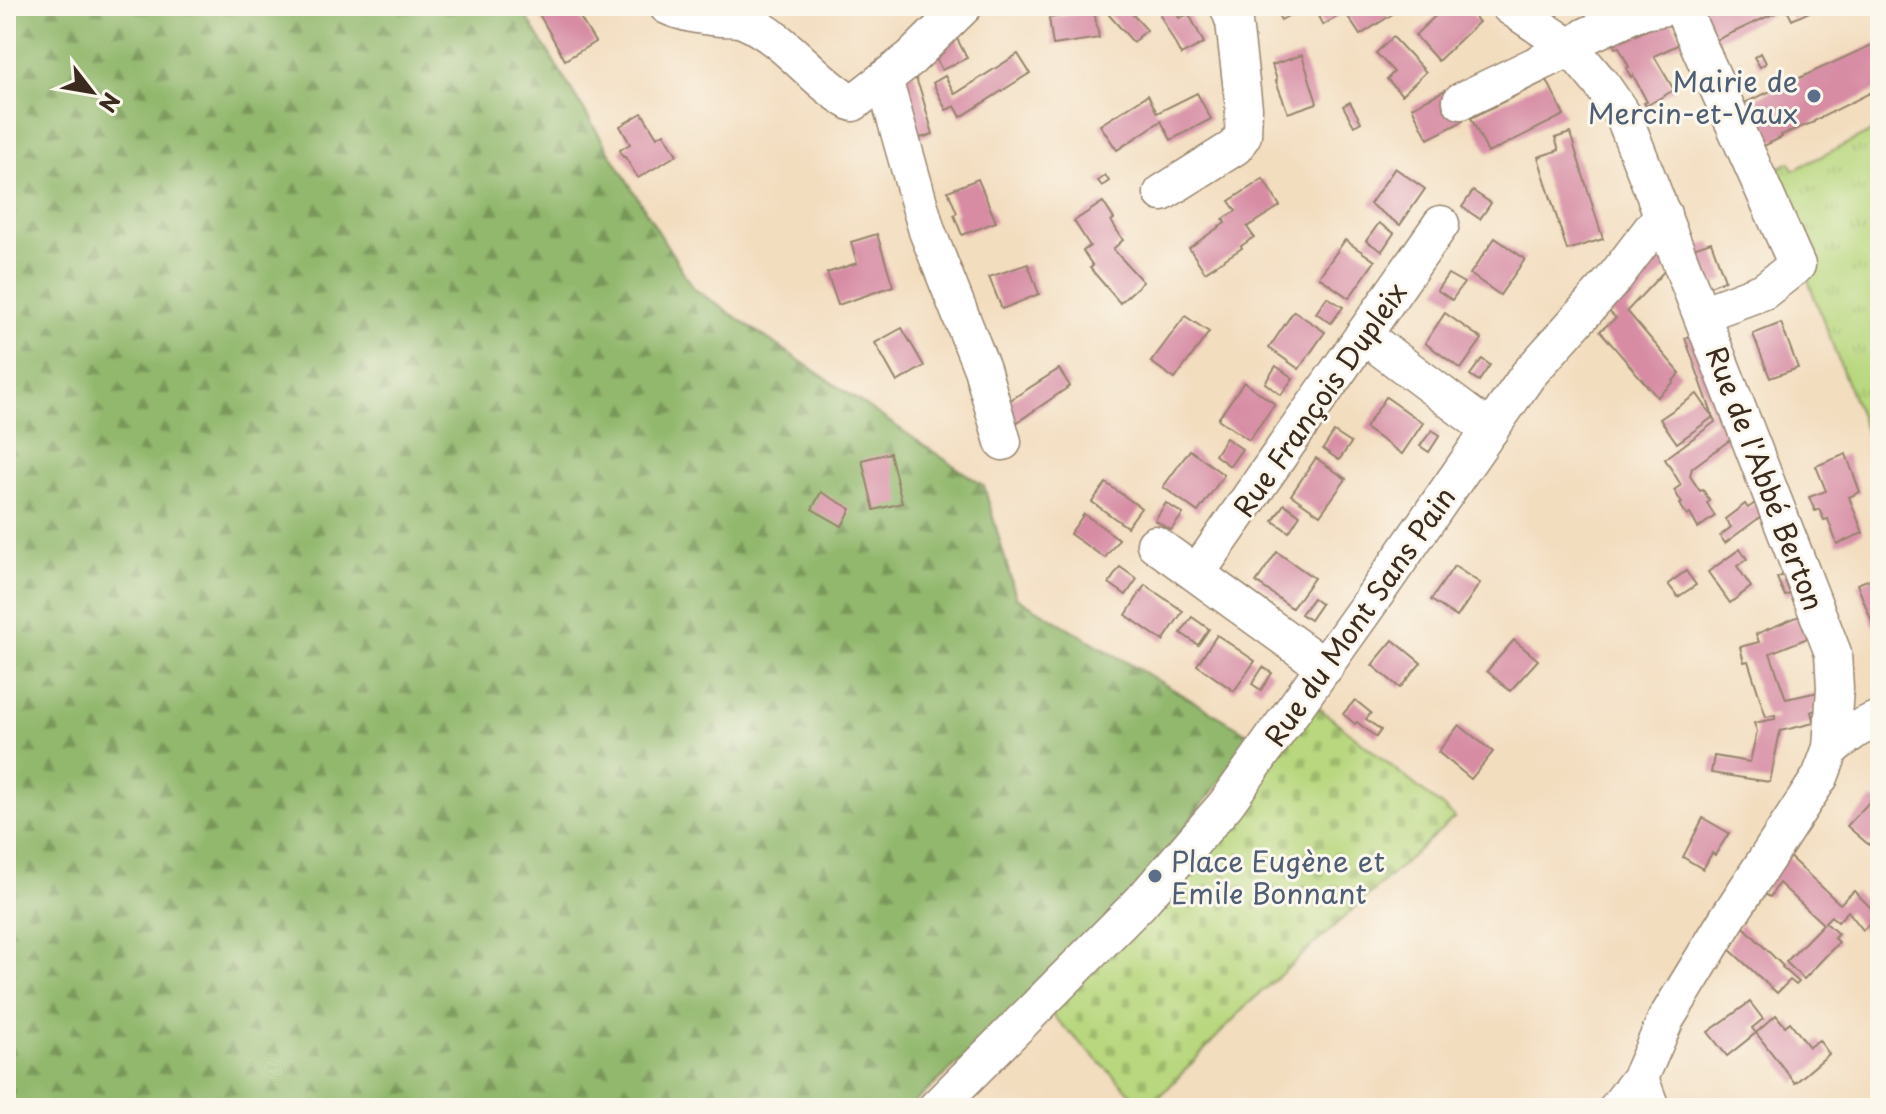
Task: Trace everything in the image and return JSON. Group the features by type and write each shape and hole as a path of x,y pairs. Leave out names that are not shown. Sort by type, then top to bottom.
{"street":[{"path":"667,6 681,13 743,20 764,31 837,94 853,103 911,58 964,6"},
{"path":"1162,193 1235,147 1243,135 1243,93 1234,22 1228,6"},
{"name":"Rue de l'Abbé Berton","path":"1509,6 1571,48 1624,117 1833,653 1835,688 1831,748"},
{"path":"1461,101 1638,12 1672,6"},
{"path":"1681,6 1797,265 1764,291 1702,314"},
{"path":"884,79 927,231 982,369 1003,442"},
{"name":"Rue du Mont Sans Pain","path":"936,1108 1140,903 1226,804 1528,375 1612,281 1663,214"},
{"name":"Rue François Dupleix","path":"1197,573 1441,224"},
{"path":"1363,335 1490,430"},
{"path":"1155,544 1325,667"},
{"path":"1617,1108 1646,1093 1666,1019 1820,777 1831,748 1857,729 1880,718"}],"green space":[{"path":"6,6 520,6 693,288 984,486 1016,597 1254,737 1131,897 1031,999 908,1108 6,1108"},
{"path":"1880,127 1880,461 1877,461 1767,173 1790,162 1794,170"},
{"path":"1315,705 1455,817 1248,1004 1146,1108 1051,1014"}],"building":[{"path":"553,6 573,6 595,42 565,60 539,14"},
{"path":"1119,6 1125,6 1147,30 1133,42 1109,15"},
{"path":"1273,6 1306,6 1281,20"},
{"path":"1323,6 1342,6 1345,12 1323,25 1315,11"},
{"path":"1355,6 1397,6 1399,10 1360,35 1345,12"},
{"path":"1446,6 1465,6 1479,22 1438,61 1415,35"},
{"path":"1537,6 1568,6 1571,8 1552,16"},
{"path":"1697,6 1818,8 1792,20 1786,8 1708,44"},
{"path":"1175,8 1179,18 1189,14 1204,43 1181,55 1160,15"},
{"path":"1094,11 1099,38 1053,45 1049,18"},
{"path":"1670,19 1684,42 1654,56 1674,90 1646,106 1644,103 1647,102 1626,68 1629,67 1619,47 1615,48 1615,39 1621,36 1623,41 1631,37 1629,31 1634,29 1636,35"},
{"path":"953,31 967,58 942,70 932,51"},
{"path":"1393,37 1426,72 1402,95 1387,79 1394,72 1376,53"},
{"name":"Mairie de Mercin-et-Vaux","path":"1876,43 1880,51 1880,88 1758,149 1738,106"},
{"path":"1761,53 1766,63 1760,67 1754,57"},
{"path":"1018,54 1030,73 961,117 955,106 946,110 933,83 945,76 955,94"},
{"path":"1302,55 1317,103 1288,113 1272,65"},
{"path":"913,71 933,134 911,141 895,83"},
{"path":"1547,80 1564,115 1488,153 1471,118"},
{"path":"1447,89 1463,121 1428,139 1412,107"},
{"path":"1197,93 1211,119 1171,140 1161,121 1117,150 1100,125 1148,95 1157,113"},
{"path":"1350,102 1361,122 1354,126 1343,106"},
{"path":"642,113 657,137 664,133 677,155 638,178 621,153 620,150 630,144 620,126"},
{"path":"1570,133 1603,239 1567,250 1538,157 1559,150 1555,138"},
{"path":"1395,168 1425,189 1400,225 1370,204"},
{"path":"1105,175 1109,181 1102,186 1098,181"},
{"path":"978,179 996,222 962,235 948,191"},
{"path":"1263,179 1280,206 1247,227 1254,237 1242,248 1205,272 1189,248 1225,223 1223,219 1236,211 1229,201"},
{"path":"1473,191 1491,203 1480,219 1462,207"},
{"path":"1103,202 1123,240 1113,249 1143,282 1120,303 1090,268 1093,266 1083,251 1090,246 1074,221"},
{"path":"1379,223 1394,233 1382,251 1366,241"},
{"path":"877,234 893,286 838,305 827,273 857,263 851,242"},
{"path":"1495,238 1525,259 1500,295 1470,274"},
{"path":"1345,240 1375,261 1349,298 1319,277"},
{"path":"1711,242 1725,280 1705,288 1690,249"},
{"path":"1662,244 1670,265 1627,311 1680,373 1657,397 1600,331 1616,318 1604,307"},
{"path":"1028,264 1039,294 1002,309 989,277"},
{"path":"1448,274 1464,283 1452,300 1437,290"},
{"path":"1327,297 1343,307 1331,323 1316,313"},
{"path":"1294,311 1325,332 1299,369 1269,348"},
{"path":"1445,313 1482,339 1461,369 1425,343"},
{"path":"1185,316 1209,332 1175,379 1151,362"},
{"path":"1781,323 1798,368 1770,378 1753,334"},
{"path":"902,328 924,366 897,382 875,343"},
{"path":"1696,334 1734,437 1692,468 1690,476 1710,501 1707,503 1715,516 1698,528 1680,504 1674,490 1681,485 1665,459 1715,422 1685,338"},
{"path":"1482,359 1490,365 1479,381 1470,375"},
{"path":"1276,366 1293,378 1281,395 1265,383"},
{"path":"1059,369 1070,386 1006,430 998,408"},
{"path":"1244,382 1275,404 1249,440 1218,419"},
{"path":"1697,394 1713,417 1677,443 1660,419"},
{"path":"1386,397 1423,423 1402,454 1365,428"},
{"path":"1432,430 1440,435 1429,452 1420,446"},
{"path":"1334,432 1351,443 1339,460 1323,449"},
{"path":"1226,438 1242,449 1230,466 1215,455"},
{"path":"1190,450 1224,475 1198,512 1163,487"},
{"path":"890,453 902,503 874,510 862,460"},
{"path":"1846,454 1860,492 1849,497 1863,533 1837,544 1828,519 1824,520 1819,509 1815,511 1809,497 1826,491 1816,466"},
{"path":"1316,458 1346,479 1320,515 1291,495"},
{"path":"1106,483 1141,508 1127,527 1092,502"},
{"path":"821,492 851,509 842,526 812,509"},
{"path":"1758,501 1763,515 1725,543 1720,536 1731,527 1725,519 1745,504 1748,508"},
{"path":"1166,503 1183,514 1171,530 1155,520"},
{"path":"1284,504 1300,515 1289,532 1273,521"},
{"path":"1084,514 1119,539 1105,558 1070,534"},
{"path":"1740,549 1747,559 1737,566 1751,587 1730,603 1708,572"},
{"path":"1277,552 1314,578 1292,608 1256,582"},
{"path":"1454,566 1480,583 1457,617 1431,600"},
{"path":"1120,567 1137,579 1126,595 1109,583"},
{"path":"1686,571 1696,585 1678,597 1668,584"},
{"path":"1787,573 1795,592 1785,596 1777,578"},
{"path":"1880,575 1880,636 1857,584"},
{"path":"1145,585 1183,611 1163,641 1126,615"},
{"path":"1313,598 1321,604 1310,620 1301,614"},
{"path":"1804,614 1813,636 1770,653 1786,699 1818,692 1815,710 1811,712 1814,723 1780,731 1770,782 1711,773 1714,756 1750,762 1757,731 1754,723 1775,719 1775,715 1766,717 1748,661 1744,662 1740,647 1759,642 1756,634"},
{"path":"1192,617 1209,629 1198,645 1181,633"},
{"path":"1217,635 1255,661 1234,691 1197,665"},
{"path":"1393,640 1421,663 1400,688 1372,665"},
{"path":"1514,640 1538,660 1510,691 1487,671"},
{"path":"1263,667 1272,673 1261,690 1252,684"},
{"path":"1355,700 1371,713 1366,719 1381,730 1376,737 1343,714"},
{"path":"1459,725 1493,752 1471,779 1438,752"},
{"path":"1880,795 1880,839 1877,842 1874,839 1869,845 1847,826 1872,799 1874,801"},
{"path":"1703,818 1729,833 1703,869 1683,857"},
{"path":"1784,852 1840,904 1854,891 1878,915 1863,930 1848,911 1838,922 1831,916 1825,922 1838,934 1834,938 1839,942 1804,979 1786,962 1823,924 1779,883 1770,897 1764,894"},
{"path":"1741,924 1799,982 1796,985 1790,980 1777,993 1728,948"},
{"path":"1750,1002 1763,1019 1752,1028 1756,1033 1727,1056 1708,1032"},
{"path":"1776,1015 1785,1026 1790,1022 1809,1047 1819,1040 1829,1054 1795,1083 1756,1033"}],"place":[{"name":"Mairie de Mercin-et-Vaux","path":"1814,96"},
{"name":"Place Eugène et Emile Bonnant","path":"1155,876"}]}
